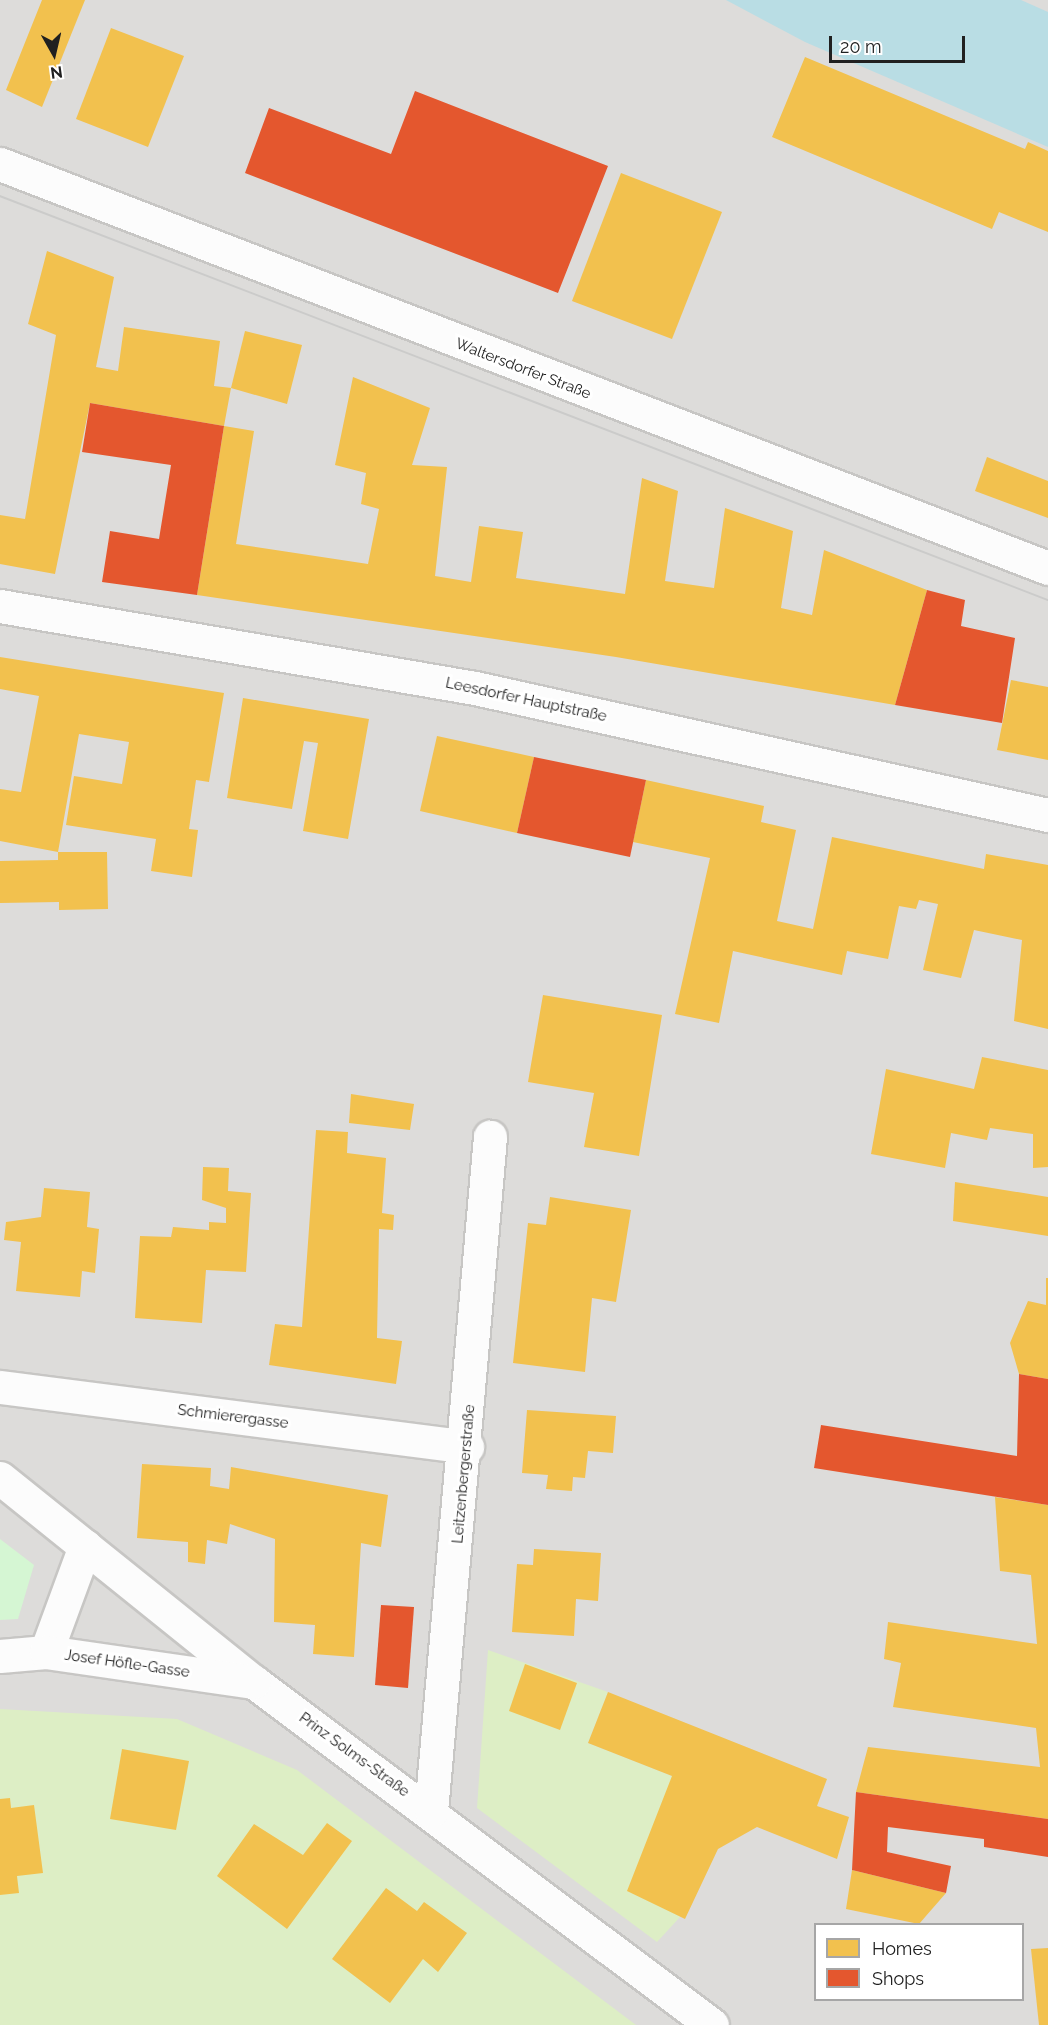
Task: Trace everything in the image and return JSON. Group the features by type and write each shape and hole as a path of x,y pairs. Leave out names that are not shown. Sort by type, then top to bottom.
{"street":[{"name":"Waltersdorfer Straße","path":"0,164 1048,568"},
{"name":"Leesdorfer Hauptstraße","path":"0,606 475,688 1048,815"},
{"name":"Leitzenbergerstraße","path":"431,1811 467,1447 490,1137"},
{"name":"Schmierergasse","path":"0,1387 467,1447"},
{"name":"Prinz Solms-Straße","path":"0,1478 254,1682 431,1811 712,2025"},
{"path":"46,1652 85,1546"},
{"name":"Josef Höfle-Gasse","path":"0,1656 46,1652 254,1682"}],"shaded area":[{"path":"0,0 1048,0 1048,2025 0,2025"}],"green space":[{"path":"0,1539 34,1565 18,1619 0,1620"},
{"path":"488,1650 608,1692 588,1743 672,1776 680,1917 657,1942 477,1808"},
{"path":"0,1709 177,1719 297,1770 636,2025 0,2025"}],"water":[{"path":"726,0 1021,0 1048,12 1048,147 805,42"}],"building: Homes":[{"path":"42,0 85,0 42,107 6,90"},
{"path":"111,28 184,56 148,147 76,119"},
{"path":"805,57 1025,149 1028,142 1048,151 1048,232 999,212 992,229 772,137"},
{"path":"621,173 722,212 672,339 572,301"},
{"path":"47,251 114,277 96,367 118,371 124,327 220,341 214,386 231,388 224,426 90,403 55,574 0,564 0,515 25,519 56,335 28,324"},
{"path":"245,331 302,345 287,404 231,388"},
{"path":"353,377 430,408 412,465 447,467 435,576 471,582 479,526 523,532 516,578 625,594 642,478 678,491 665,581 714,588 725,508 793,531 781,608 812,615 824,550 927,590 895,705 616,657 197,595 224,426 254,431 236,544 368,564 379,509 361,504 366,473 335,465"},
{"path":"987,457 1048,481 1048,518 975,491"},
{"path":"0,657 224,693 209,782 196,780 189,829 198,830 192,877 151,871 156,839 66,825 74,776 122,784 129,742 79,734 58,852 0,841 0,789 21,792 39,696 0,689"},
{"path":"1011,680 1048,687 1048,760 997,750"},
{"path":"243,698 369,719 348,839 303,831 318,743 304,741 292,809 227,798"},
{"path":"437,736 534,757 517,833 420,811"},
{"path":"646,780 764,806 761,822 796,830 777,921 813,929 832,837 984,869 986,854 1048,865 1048,1029 1014,1021 1022,940 974,930 961,978 923,970 938,904 919,900 916,909 899,906 888,959 847,951 842,975 733,951 719,1023 675,1014 710,858 633,842"},
{"path":"58,852 107,852 108,909 59,910 59,902 0,903 0,861 58,860"},
{"path":"543,995 662,1015 639,1156 584,1147 594,1093 528,1082"},
{"path":"982,1057 1048,1070 1048,1167 1033,1168 1033,1134 990,1128 987,1140 951,1133 945,1168 871,1154 886,1069 974,1089"},
{"path":"351,1094 414,1104 410,1130 349,1123"},
{"path":"316,1130 348,1132 347,1153 386,1158 382,1213 394,1215 393,1230 379,1229 377,1338 402,1341 396,1384 269,1365 275,1324 302,1327"},
{"path":"203,1167 229,1168 228,1191 251,1193 246,1272 206,1270 202,1323 135,1318 140,1236 171,1237 173,1227 209,1230 209,1222 226,1223 226,1208 202,1200"},
{"path":"955,1182 1048,1197 1048,1236 953,1221"},
{"path":"44,1188 90,1192 87,1227 99,1229 95,1273 82,1271 80,1297 16,1291 21,1242 4,1240 6,1222 41,1217"},
{"path":"550,1197 631,1210 616,1302 592,1298 585,1372 513,1363 528,1223 546,1225"},
{"path":"1046,1278 1048,1278 1048,1379 1019,1374 1010,1343 1028,1301 1046,1305"},
{"path":"527,1410 616,1416 613,1453 588,1451 585,1478 573,1477 572,1491 546,1489 548,1475 522,1473"},
{"path":"142,1464 211,1468 210,1486 229,1489 231,1467 388,1495 381,1547 361,1543 354,1657 313,1654 315,1625 274,1622 275,1539 230,1524 227,1544 207,1540 205,1564 188,1562 188,1542 137,1538"},
{"path":"995,1497 1048,1505 1048,1819 856,1792 868,1747 1040,1767 1036,1728 893,1707 901,1663 884,1659 888,1622 1037,1644 1031,1575 1000,1571"},
{"path":"534,1549 601,1553 598,1601 576,1599 574,1636 512,1632 517,1564 533,1565"},
{"path":"525,1664 577,1683 560,1730 509,1711"},
{"path":"608,1692 827,1779 817,1806 849,1817 837,1859 757,1827 718,1849 685,1919 627,1891 672,1776 588,1743"},
{"path":"122,1749 189,1761 176,1830 110,1819"},
{"path":"10,1798 11,1808 34,1805 43,1873 17,1876 19,1893 0,1895 0,1799"},
{"path":"327,1823 352,1841 287,1929 217,1876 254,1824 303,1855"},
{"path":"852,1870 946,1893 920,1923 846,1909"},
{"path":"386,1888 417,1911 424,1902 467,1933 438,1972 423,1959 390,2003 332,1959"},
{"path":"1048,1948 1048,2025 1039,2025 1031,1949"}],"building: Shops":[{"path":"415,91 608,166 558,293 245,173 269,108 391,154"},
{"path":"90,403 224,426 197,595 102,582 110,531 159,539 171,465 82,452"},
{"path":"927,590 965,600 961,626 1015,638 1002,723 895,705"},
{"path":"534,757 646,780 630,857 517,833"},
{"path":"1019,1374 1048,1379 1048,1505 814,1468 821,1425 1017,1456"},
{"path":"381,1605 414,1607 408,1688 375,1685"},
{"path":"856,1792 1048,1819 1048,1857 984,1847 984,1839 888,1827 887,1852 951,1866 946,1893 852,1870"}],"tram line":[{"path":"0,196 1048,600"}]}
